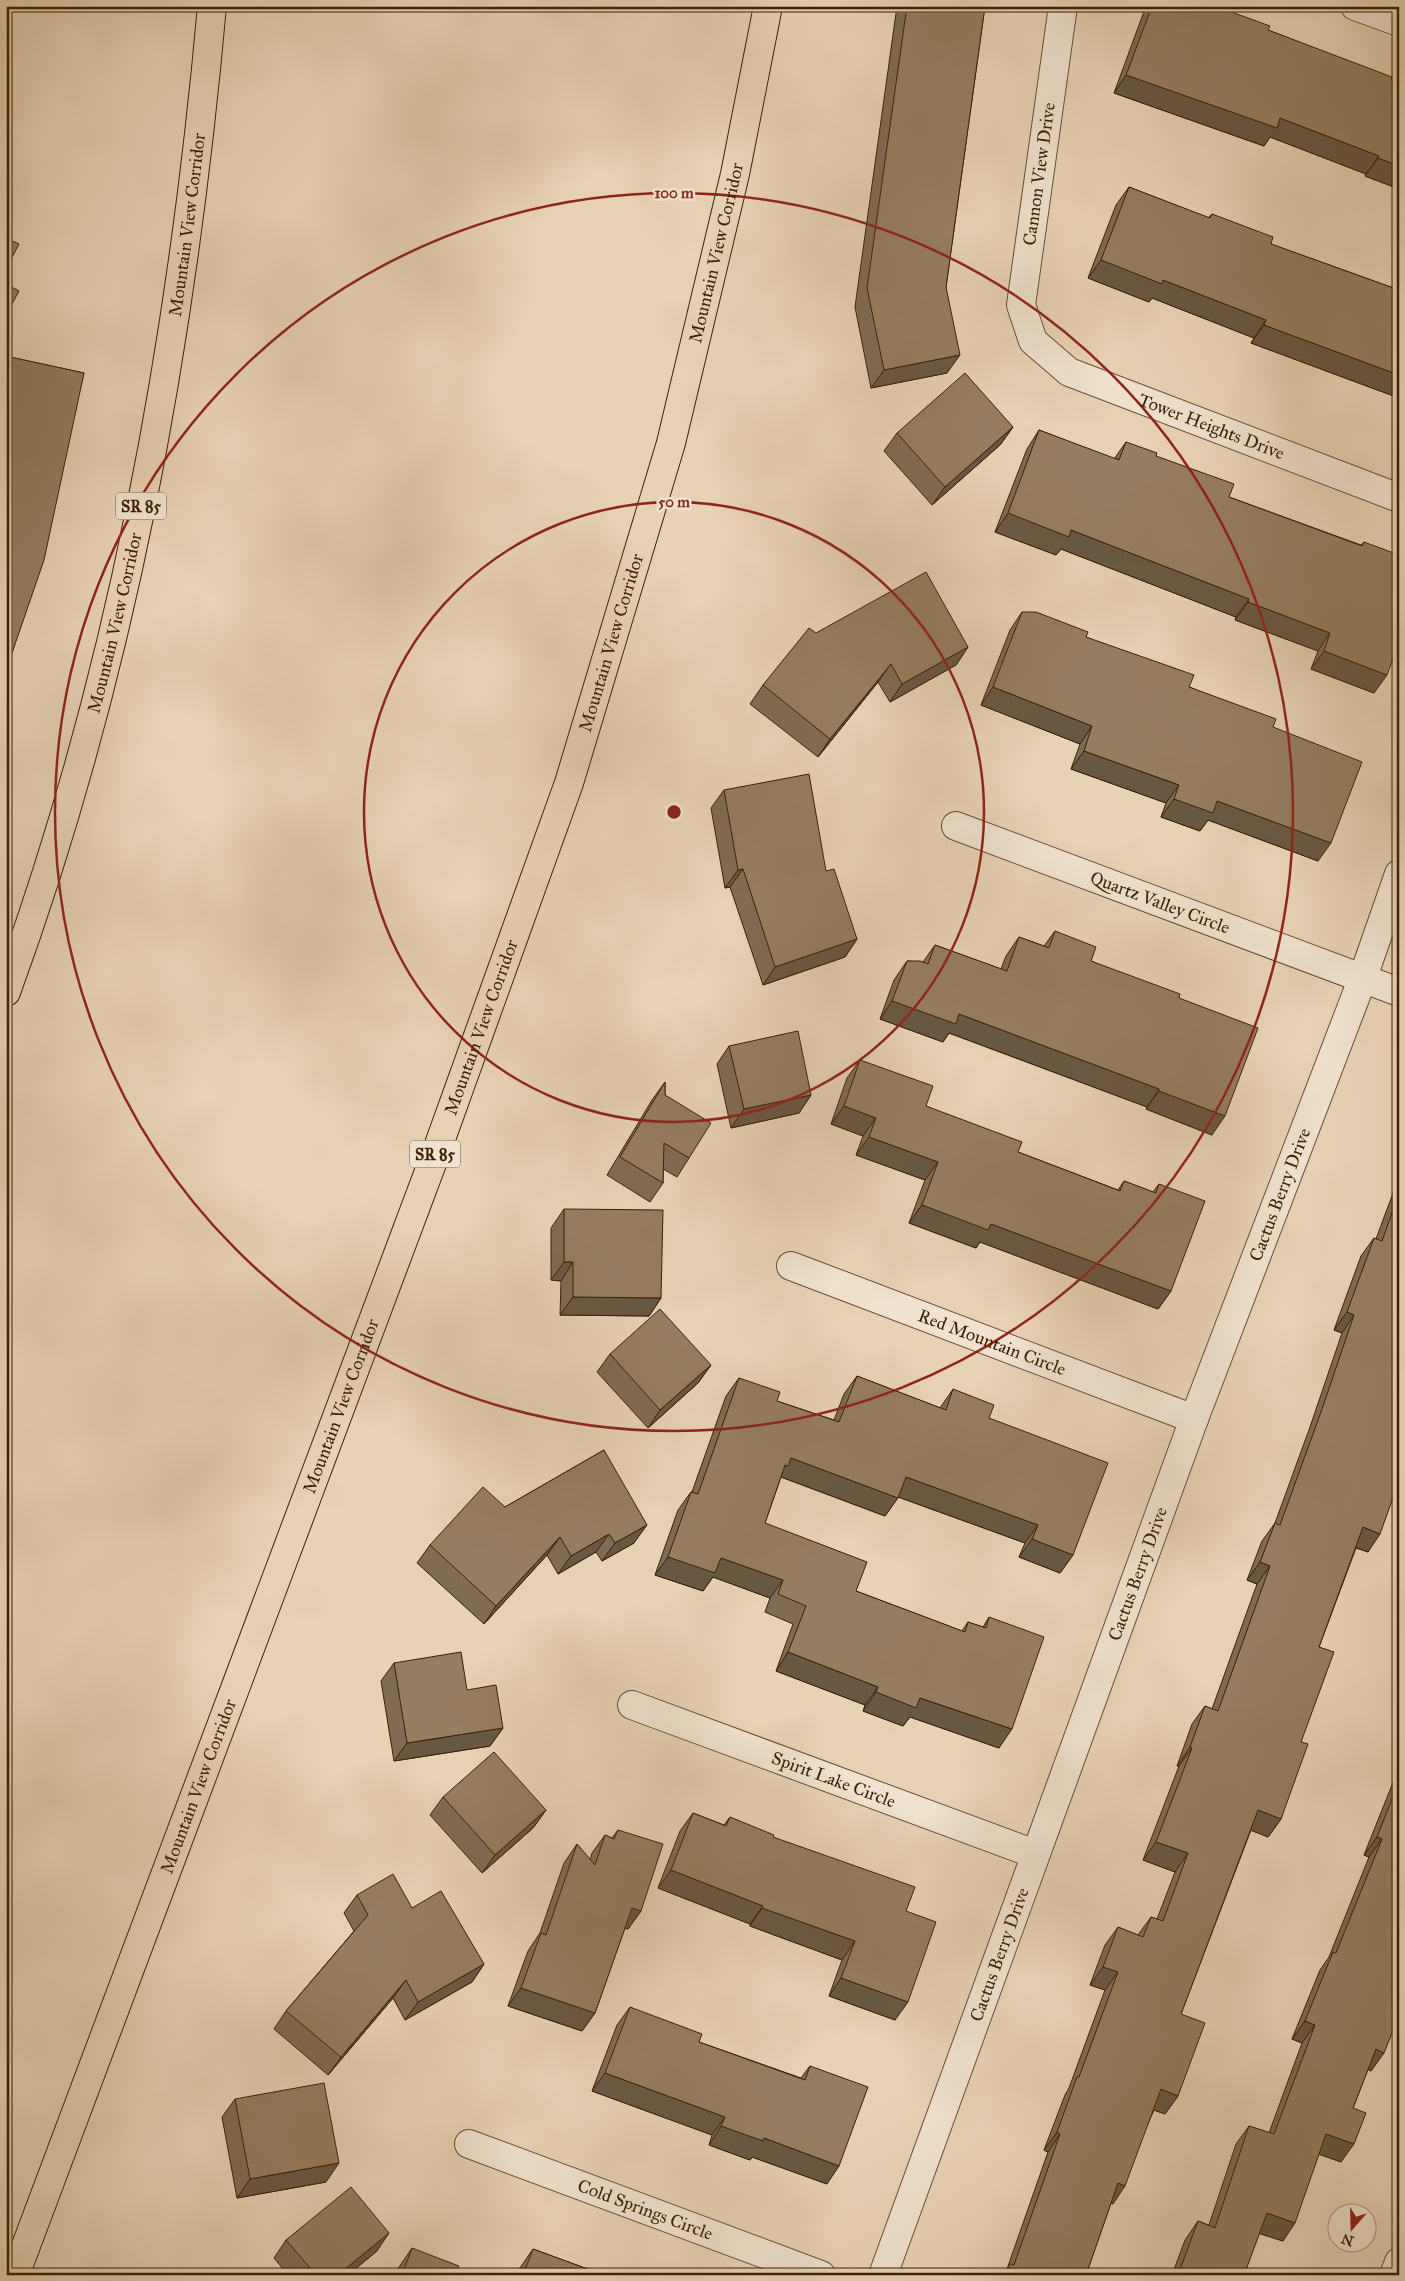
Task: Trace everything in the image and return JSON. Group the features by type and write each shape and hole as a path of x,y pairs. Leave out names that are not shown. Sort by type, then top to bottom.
{"highway":[{"name":"Mountain View Corridor","path":"6,992 74,787 134,543 176,312 203,99 212,6"},
{"name":"Mountain View Corridor","path":"15,2275 437,1150 569,783 671,443 736,174 768,6"}],"street":[{"name":"Cannon View Drive","path":"1033,341 1021,305 1063,6"},
{"path":"1355,6 1399,22"},
{"name":"Tower Heights Drive","path":"1033,341 1069,372 1399,498"},
{"name":"Quartz Valley Circle","path":"956,826 1362,980 1399,992"},
{"name":"Cactus Berry Drive","path":"883,2275 1194,1419 1362,980 1399,874"},
{"name":"Red Mountain Circle","path":"791,1266 1194,1419"},
{"name":"Spirit Lake Circle","path":"632,1706 1035,1854"},
{"name":"Cold Springs Circle","path":"469,2144 821,2275"},
{"path":"1394,2275 1399,2262"}],"building":[{"path":"907,6 985,6 946,287 960,355 884,370 867,288"},
{"path":"1152,6 1215,6 1270,26 1268,30 1392,77 1391,79 1399,82 1399,166 1378,158 1379,156 1280,118 1277,128 1126,75"},
{"path":"1129,187 1210,218 1212,214 1273,237 1271,244 1399,290 1399,375 1264,325 1266,320 1163,280 1162,284 1101,260"},
{"path":"6,238 19,244 6,269"},
{"path":"6,284 19,291 6,315"},
{"path":"10,357 84,373 44,560 12,653 6,651 6,420 12,394 6,393 6,378"},
{"path":"965,373 1013,427 945,487 897,433"},
{"path":"1039,430 1119,460 1126,442 1157,453 1156,456 1234,484 1229,497 1362,546 1364,542 1399,555 1399,642 1387,675 1324,651 1330,633 1248,602 1249,599 1071,530 1069,537 1008,513"},
{"path":"926,572 968,647 902,684 891,664 830,739 763,685 809,628 816,633"},
{"path":"1022,612 1036,612 1088,632 1086,637 1194,675 1189,687 1276,719 1273,727 1362,762 1331,843 1217,801 1213,813 1174,799 1179,785 1084,751 1092,726 993,687"},
{"path":"809,774 826,871 834,869 857,939 775,967 743,869 738,870 724,790"},
{"path":"1055,931 1096,947 1091,961 1180,994 1179,998 1258,1028 1225,1116 1159,1091 1159,1089 959,1014 956,1024 892,1001 907,961 920,961 928,964 935,945 1007,971 1019,937 1049,948"},
{"path":"798,1031 811,1095 744,1109 729,1046"},
{"path":"860,1060 933,1086 926,1106 1022,1142 1018,1152 1120,1191 1124,1181 1156,1193 1159,1184 1205,1201 1171,1291 991,1224 988,1230 922,1205 938,1162 869,1137 876,1118 844,1106"},
{"path":"665,1082 665,1095 711,1123 689,1158 664,1143 663,1183 620,1157"},
{"path":"1399,1193 1399,1481 1380,1534 1363,1527 1319,1647 1334,1652 1301,1742 1308,1744 1281,1819 1258,1810 1181,2014 1205,2023 1178,2096 1161,2089 1125,2186 1118,2183 1086,2275 1006,2275 1010,2264 1014,2265 1060,2134 1057,2132 1118,1972 1103,1967 1118,1927 1143,1937 1151,1917 1163,1921 1188,1853 1156,1842 1192,1748 1190,1747 1205,1706 1218,1711 1270,1566 1260,1562 1275,1523 1280,1525 1354,1315 1347,1312 1374,1238 1382,1241"},
{"path":"564,1209 663,1210 661,1298 573,1297 573,1262 564,1262"},
{"path":"660,1309 711,1365 660,1410 610,1354"},
{"path":"857,1376 946,1410 953,1389 994,1405 989,1418 1108,1463 1073,1555 1032,1539 1038,1525 906,1477 898,1498 791,1458 788,1466 785,1465 765,1523 867,1562 856,1591 965,1632 968,1622 986,1628 989,1617 1044,1637 1012,1729 920,1698 916,1708 876,1692 878,1687 788,1652 806,1606 778,1594 783,1580 721,1558 715,1573 668,1557 691,1492 698,1494 739,1378 780,1392 777,1401 839,1422"},
{"path":"604,1450 647,1525 615,1543 609,1534 571,1556 560,1537 496,1606 430,1545 483,1487 505,1507"},
{"path":"461,1652 467,1690 496,1685 503,1728 407,1743 394,1663"},
{"path":"494,1752 546,1810 495,1855 443,1797"},
{"path":"1399,1781 1399,2016 1384,2053 1376,2049 1353,2108 1366,2113 1354,2144 1326,2134 1295,2223 1267,2213 1244,2275 1178,2275 1198,2221 1215,2228 1249,2126 1274,2134 1315,2025 1305,2021 1333,1952 1336,1953 1382,1839 1377,1837"},
{"path":"693,1813 726,1826 730,1817 774,1835 773,1837 915,1887 906,1911 936,1922 908,2002 841,1978 855,1941 762,1908 763,1906 671,1870"},
{"path":"618,1830 663,1844 641,1911 632,1908 595,2013 521,1988 541,1933 546,1935 577,1844 595,1865 605,1835 614,1839"},
{"path":"393,1874 412,1908 441,1891 484,1964 418,2002 406,1980 341,2057 286,2011 368,1915 357,1895"},
{"path":"630,2007 702,2034 699,2042 805,2080 810,2066 868,2087 839,2166 764,2138 763,2141 721,2126 725,2117 605,2073"},
{"path":"324,2083 339,2163 250,2179 235,2099"},
{"path":"351,2187 389,2233 338,2275 316,2275 286,2240"},
{"path":"412,2248 459,2266 455,2275 402,2275"},
{"path":"533,2249 604,2275 523,2275"}]}
